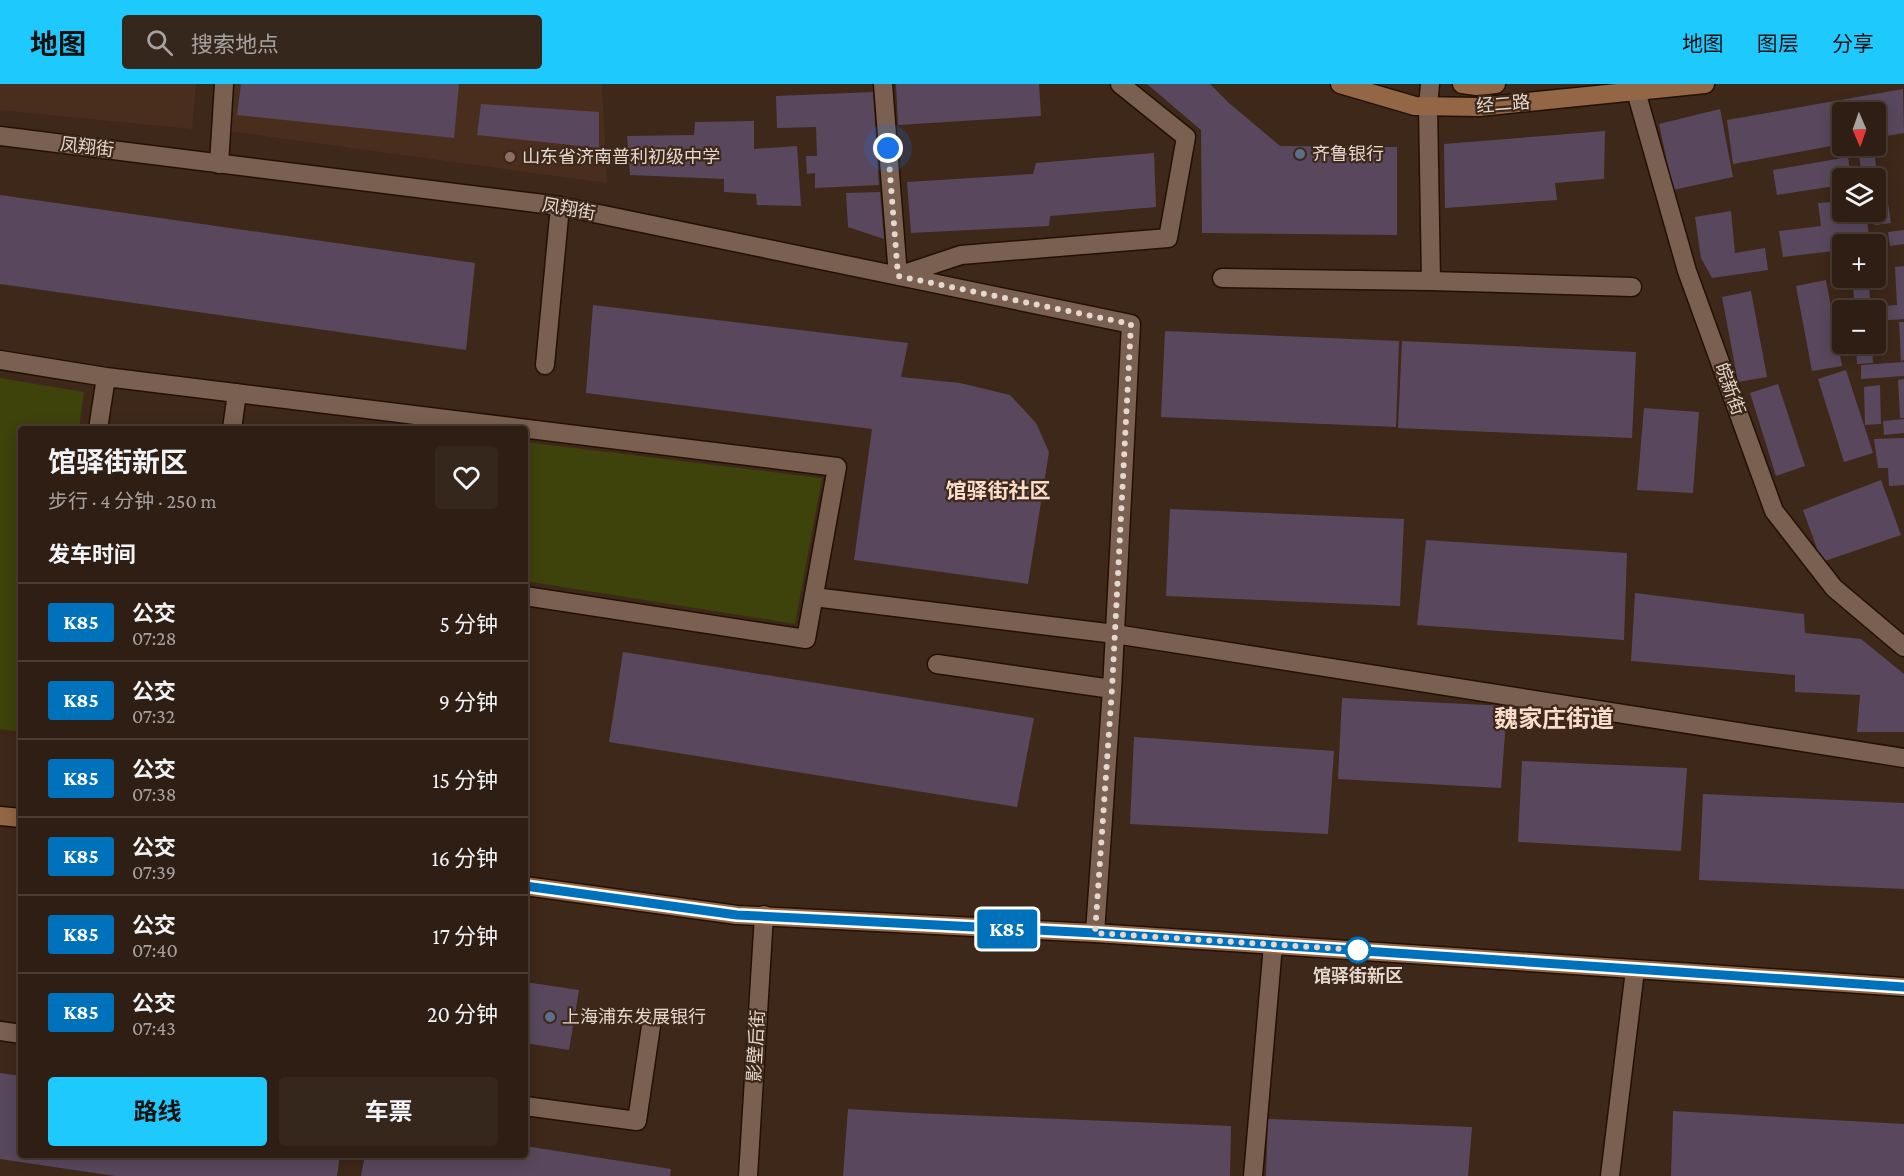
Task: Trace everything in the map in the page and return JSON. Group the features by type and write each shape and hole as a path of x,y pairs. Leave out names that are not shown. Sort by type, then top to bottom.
{"main road":[{"name":"经二路","path":"1340,84 1415,106 1479,107 1637,88 1705,84"},
{"name":"经二路","path":"1462,84 1478,86 1496,84"},
{"path":"0,816 18,818"},
{"path":"528,886 737,915 1095,933 1904,987"}],"street":[{"path":"219,164 224,84"},
{"path":"883,84 898,276 961,255 1168,238 1186,137 1120,84"},
{"path":"1430,84 1428,106 1431,281"},
{"name":"皖新街","path":"1637,88 1688,271 1774,511 1834,588 1904,647"},
{"name":"凤翔街","path":"0,136 560,206 1131,324 1115,633"},
{"path":"545,365 560,206"},
{"path":"1222,278 1632,287"},
{"path":"0,360 106,377 505,426"},
{"path":"98,426 106,377"},
{"path":"232,426 237,393"},
{"path":"528,429 837,467 806,639 528,596"},
{"path":"814,597 1115,633 1904,758"},
{"path":"1095,933 1115,633"},
{"path":"937,664 1112,689"},
{"name":"影壁后街","path":"748,1176 764,915"},
{"path":"1253,1176 1273,945"},
{"path":"1610,1176 1635,970"},
{"path":"528,1106 637,1121 651,1026"},
{"path":"0,1031 18,1034"}],"shaded area":[{"path":"0,84 196,84 192,129 0,110"},
{"name":"山东省济南普利初级中学","path":"224,84 602,84 607,183 221,130"}],"green space":[{"path":"0,378 84,392 79,426 18,426 18,732 0,729"},
{"path":"528,442 822,478 795,624 528,581"}],"building":[{"path":"241,84 459,84 454,138 237,115"},
{"path":"896,84 1039,84 1041,116 898,125"},
{"path":"1147,84 1210,84 1280,146 1397,147 1397,235 1202,233 1201,130"},
{"path":"1903,89 1904,133 1886,136 1886,102 1832,102 1832,146 1733,164 1727,120"},
{"path":"873,92 879,185 815,188 815,173 807,174 806,156 817,156 816,127 777,128 776,96"},
{"path":"481,104 599,112 599,148 477,135"},
{"path":"1720,109 1733,177 1673,190 1659,124"},
{"path":"754,121 754,149 797,146 801,206 757,205 756,194 724,192 724,179 630,175 627,136 694,135 695,122"},
{"path":"1605,131 1604,179 1555,183 1557,200 1445,208 1444,144"},
{"path":"1154,153 1156,207 1050,216 1049,226 911,233 907,182 1033,174 1036,163"},
{"path":"1859,156 1875,156 1876,168 1861,168"},
{"path":"1848,157 1850,168 1832,168 1832,187 1777,195 1773,170"},
{"path":"1886,190 1891,223 1875,225 1875,222 1886,222"},
{"path":"880,192 884,239 848,227 846,193"},
{"path":"0,195 475,263 466,350 0,284"},
{"path":"1832,202 1832,222 1867,222 1869,234 1832,234 1832,251 1783,257 1779,231 1821,226 1818,203"},
{"path":"1731,211 1735,253 1765,248 1768,270 1712,278 1701,258 1695,217"},
{"path":"1904,230 1904,244 1890,246 1888,232"},
{"path":"1904,266 1904,319 1886,320 1886,306 1897,305 1895,267"},
{"path":"1826,280 1832,312 1832,354 1840,354 1842,366 1812,371 1796,286"},
{"path":"1853,288 1869,288 1870,300 1854,300"},
{"path":"1751,291 1767,377 1738,382 1722,297"},
{"path":"593,305 908,343 901,377 960,383 1010,395 1036,423 1049,452 1028,584 854,560 872,429 586,393"},
{"path":"1899,322 1904,322 1904,360 1901,361"},
{"path":"1165,331 1399,341 1396,427 1161,417"},
{"path":"1402,341 1636,352 1632,438 1398,428"},
{"path":"1856,354 1873,354 1873,363 1857,364"},
{"path":"1904,362 1904,376 1861,379 1861,365"},
{"path":"1846,370 1873,453 1844,462 1818,379"},
{"path":"1904,379 1904,418 1900,418 1898,380"},
{"path":"1778,384 1805,466 1776,476 1750,393"},
{"path":"1880,385 1881,424 1865,425 1864,387"},
{"path":"1644,408 1699,412 1693,493 1637,490"},
{"path":"1904,419 1904,433 1884,435 1883,421"},
{"path":"1904,438 1904,485 1889,486 1888,468 1878,468 1874,439"},
{"path":"1881,480 1901,535 1822,562 1803,510"},
{"path":"1170,509 1404,519 1400,606 1166,596"},
{"path":"1426,540 1627,553 1624,640 1417,625"},
{"path":"1635,593 1804,614 1805,633 1861,639 1904,674 1904,732 1857,732 1860,695 1795,692 1795,675 1631,661"},
{"path":"623,652 1034,718 1017,807 609,742"},
{"path":"1342,698 1507,706 1501,788 1338,779"},
{"path":"1134,737 1334,751 1328,834 1130,824"},
{"path":"1522,761 1687,768 1681,851 1518,842"},
{"path":"1703,794 1904,803 1904,889 1699,880"},
{"name":"上海浦东发展银行","path":"528,982 579,990 569,1050 528,1043"},
{"path":"0,1073 18,1076 18,1158 340,1158 337,1176 115,1176 0,1159"},
{"path":"848,1109 1231,1126 1230,1176 843,1176"},
{"path":"1673,1111 1904,1124 1904,1176 1671,1176"},
{"path":"1268,1119 1472,1127 1468,1176 1266,1176"},
{"path":"528,1146 671,1169 670,1176 361,1176 364,1158 528,1158"}],"bus line":[{"name":"K85","path":"528,886 737,915 1095,933 1904,987"}],"place":[{"name":"齐鲁银行","path":"1300,154"},
{"name":"山东省济南普利初级中学","path":"510,157"},
{"name":"馆驿街新区","path":"1358,950"},
{"name":"上海浦东发展银行","path":"550,1017"}],"district":[{"name":"馆驿街社区","path":"998,491"},
{"name":"魏家庄街道","path":"1554,719"}],"route":[{"path":"888,148 898,276 1131,324 1112,689 1095,933 1358,950"}]}
